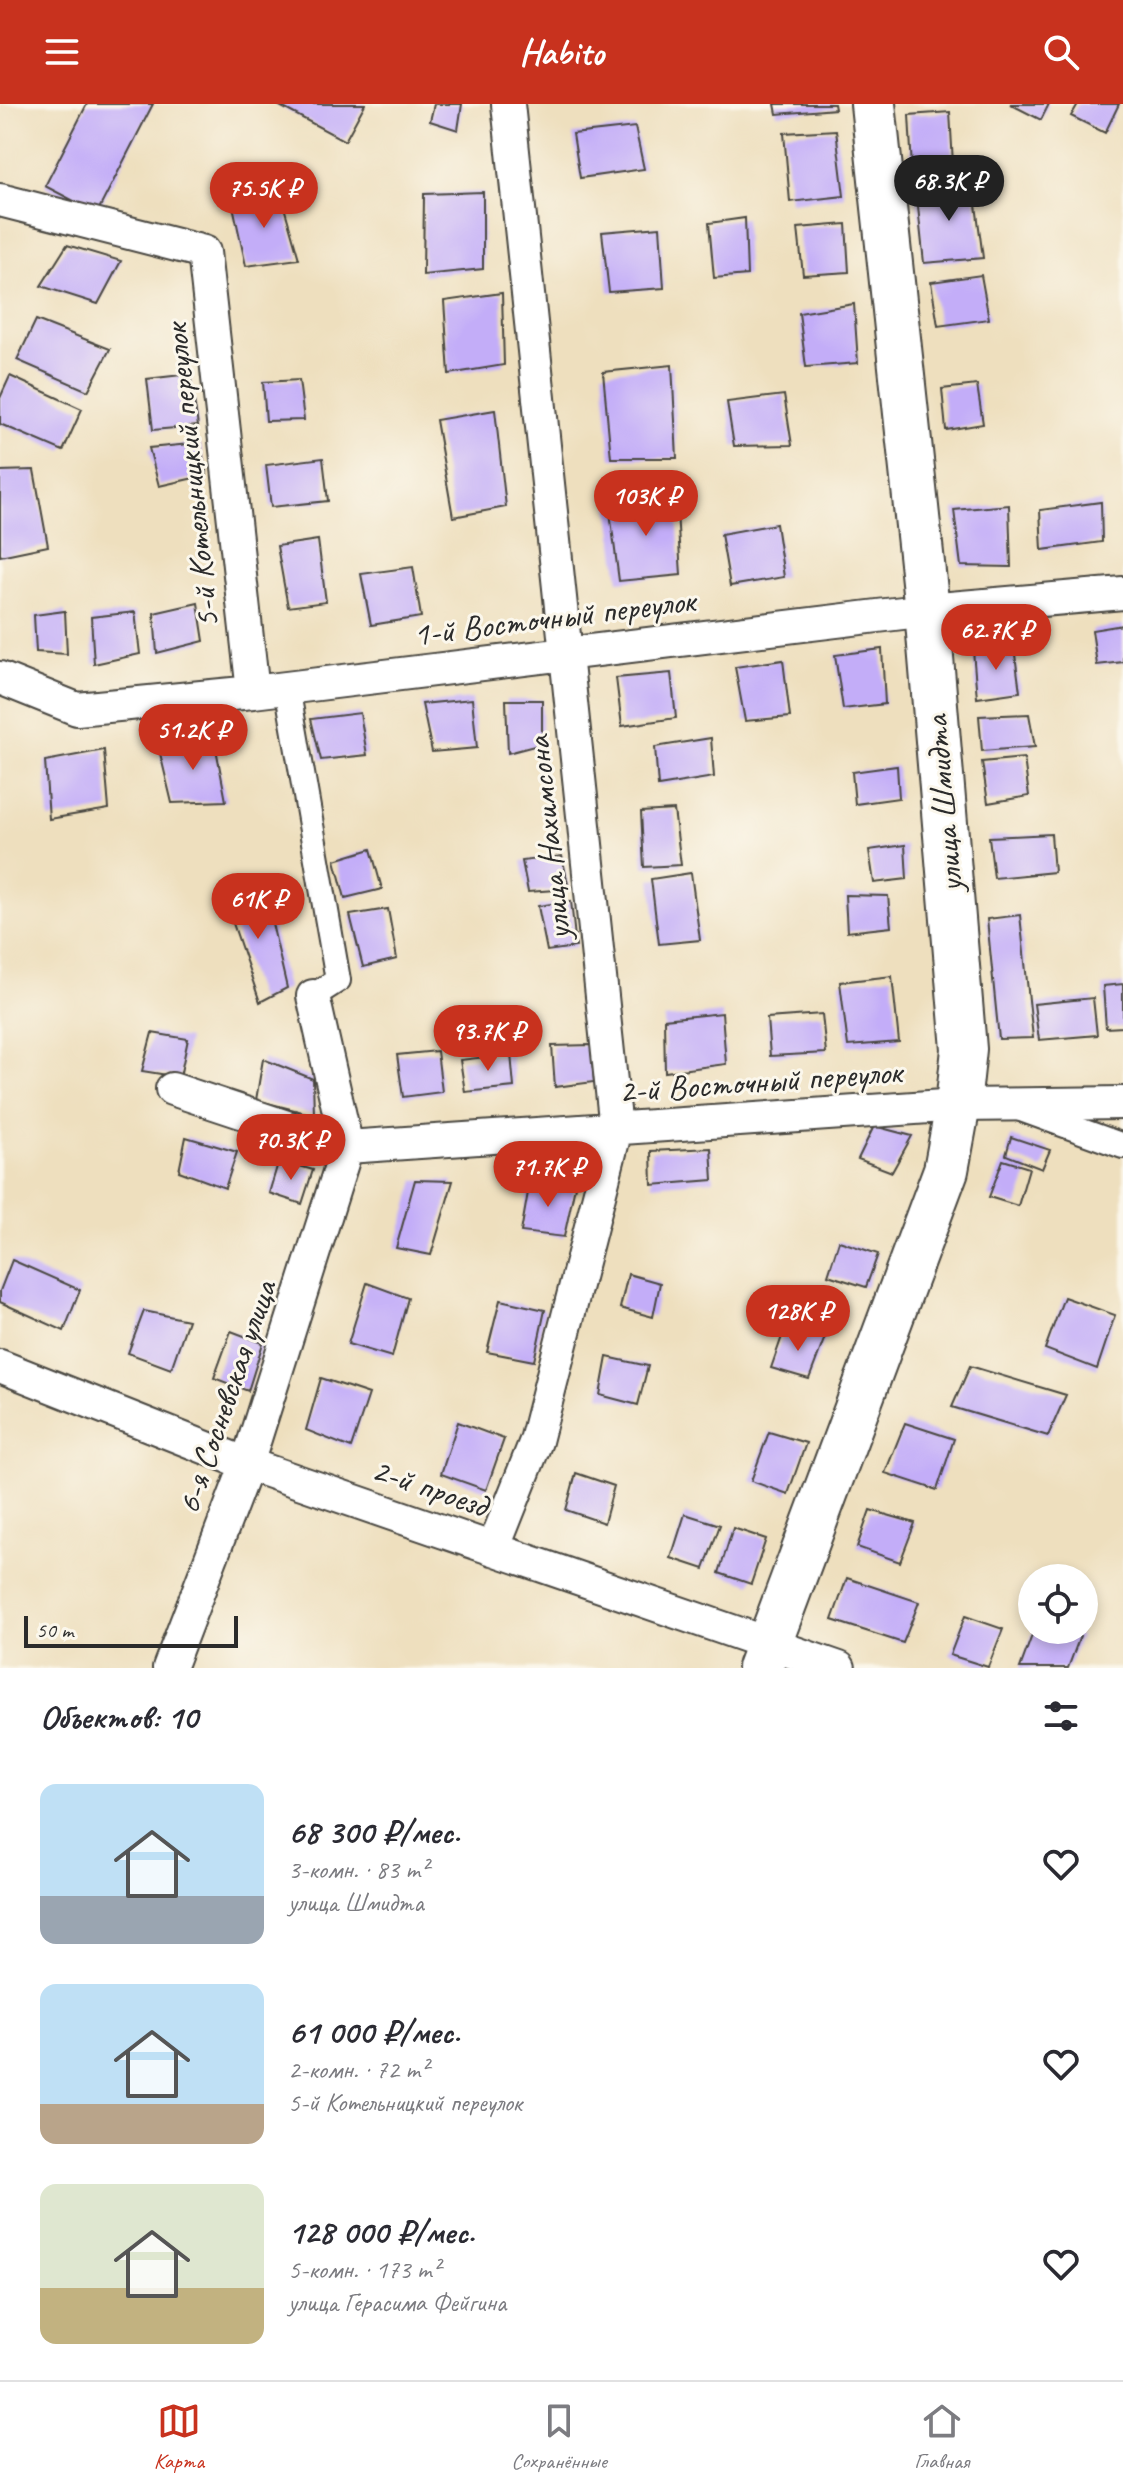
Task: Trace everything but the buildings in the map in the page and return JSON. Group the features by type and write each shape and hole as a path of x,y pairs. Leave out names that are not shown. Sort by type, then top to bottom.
{"main road":[{"name":"улица Шмидта","path":"764,1656 946,1170 964,1049 927,610 873,104"}],"street":[{"name":"улица Нахимсона","path":"493,1549 536,1441 616,1129 508,104"},
{"name":"5-й Котельницкий переулок","path":"0,200 204,252 253,692"},
{"name":"1-й Восточный переулок","path":"0,678 77,709 253,692 927,610 1123,593"},
{"path":"287,687 338,980 313,996 347,1147"},
{"name":"2-й Восточный переулок","path":"172,1089 347,1147 958,1105 1123,1103"},
{"path":"1007,1105 1123,1146"},
{"name":"6-я Сосневская улица","path":"169,1668 247,1464 347,1147"},
{"name":"2-й проезд","path":"0,1366 247,1464 493,1549 764,1656 839,1668"}]}
